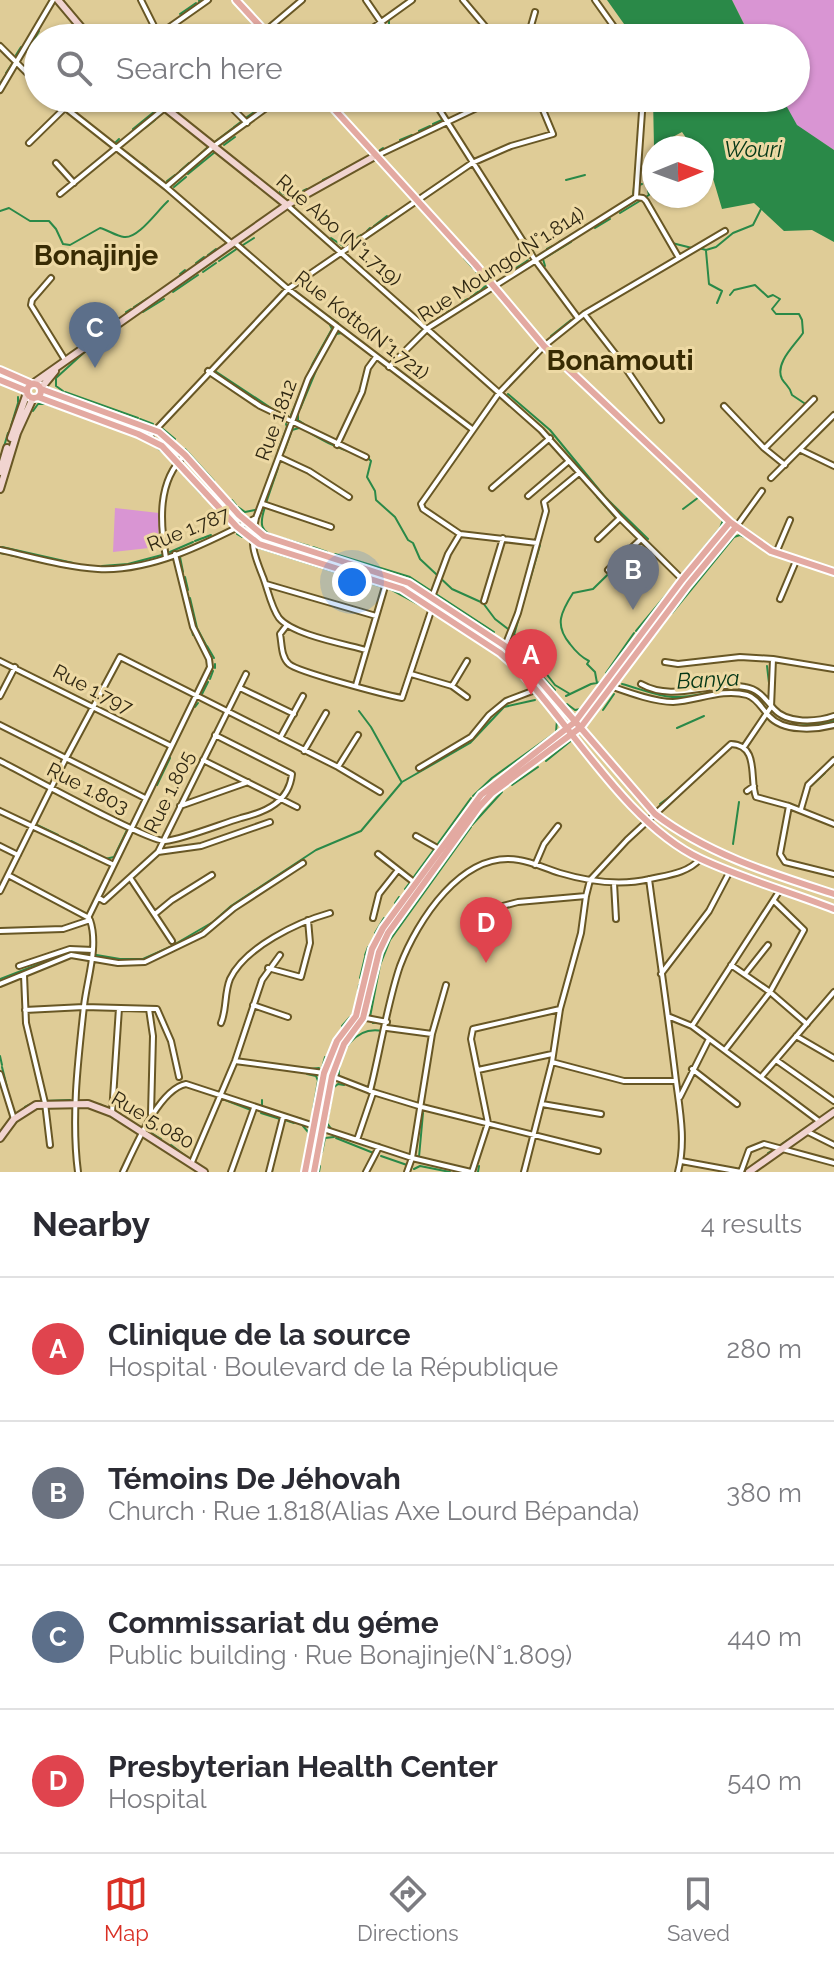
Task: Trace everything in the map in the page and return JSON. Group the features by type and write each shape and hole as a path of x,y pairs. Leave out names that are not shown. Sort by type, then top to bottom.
{"main road":[{"path":"55,0 77,24"},
{"path":"236,0 258,24"},
{"name":"Rue Abo (N°1.719)","path":"170,112 287,205"},
{"path":"336,112 544,346 733,525 776,553 834,572"},
{"path":"0,489 33,384 287,205 375,156"},
{"path":"0,472 31,395 41,389 56,368"},
{"path":"0,370 41,389 154,429 185,455 246,522 273,540 389,575 433,594 524,663 571,731 647,822 700,859 834,909"},
{"path":"0,380 162,446 250,539 284,554 402,589 500,653 562,714 578,725 655,814 721,853 834,894"},
{"path":"211,499 219,493"},
{"path":"578,725 582,714 733,525"},
{"path":"314,1172 332,1076 344,1044 359,1017 383,942 479,807 492,793 578,725 613,687 685,583"},
{"path":"562,714 582,714"},
{"path":"558,736 562,714"},
{"path":"305,1172 324,1073 337,1041 359,1017 377,937 481,795 558,736 571,731"},
{"name":"Rue 5.080","path":"0,1138 26,1109 45,1103 99,1106 204,1172"},
{"path":"749,1172 834,1112"}],"street":[{"path":"40,24 55,0"},
{"path":"141,0 151,24"},
{"path":"175,24 208,0"},
{"path":"274,24 302,0"},
{"path":"366,0 383,24"},
{"path":"377,24 412,0"},
{"path":"463,0 483,24"},
{"path":"595,0 612,24"},
{"path":"532,24 535,12"},
{"path":"0,46 24,71"},
{"path":"0,90 24,50"},
{"path":"29,143 59,112"},
{"name":"Rue Kotto(N°1.721)","path":"70,112 288,289 472,429"},
{"path":"60,194 158,112"},
{"path":"236,112 247,123"},
{"path":"166,187 214,146 262,112"},
{"path":"441,112 535,260 578,318"},
{"path":"375,156 470,112"},
{"path":"148,438 288,289 472,163 511,146 553,134 544,112"},
{"path":"642,112 636,197 646,201 679,258"},
{"path":"56,163 74,183"},
{"name":"Rue Moungo(N°1.814)","path":"389,367 428,328 636,197"},
{"name":"Rue Abo (N°1.719)","path":"287,205 550,438 620,518 685,583"},
{"path":"537,543 460,534 423,509 421,504 499,393 544,346 584,314 725,231"},
{"path":"51,278 31,305 65,360"},
{"path":"584,314 661,420"},
{"name":"Rue 1.812","path":"250,539 291,422 314,367 337,327"},
{"path":"337,445 362,392 366,373 376,357"},
{"path":"208,371 260,406 366,457"},
{"path":"764,448 814,399"},
{"path":"724,406 785,465"},
{"path":"771,478 834,415"},
{"path":"492,488 550,438"},
{"path":"801,450 834,466"},
{"path":"166,558 162,529 164,497 171,472 185,455"},
{"path":"279,457 309,471 349,497"},
{"path":"528,496 569,461"},
{"path":"505,646 518,613 546,511 544,502 579,473"},
{"path":"733,525 762,491"},
{"path":"263,504 331,527"},
{"path":"246,522 256,518"},
{"path":"598,539 620,518"},
{"path":"776,553 790,520"},
{"name":"Rue 1.787","path":"0,550 98,569 131,567 166,558 246,522"},
{"path":"433,594 448,554 460,534"},
{"path":"484,601 503,538"},
{"path":"250,539 275,610 287,625 366,650"},
{"path":"608,570 641,539"},
{"path":"78,1172 76,1103 92,955 89,918 112,864 209,670 210,663 193,627 175,554"},
{"path":"780,599 796,561"},
{"path":"356,685 389,575"},
{"path":"266,584 376,616"},
{"path":"287,625 280,634 284,657 290,665 402,698 432,608"},
{"path":"0,891 120,657 338,767 380,792"},
{"path":"665,662 678,664 740,657 834,669"},
{"path":"743,747 771,706 773,659"},
{"name":"Rue 1.797","path":"0,661 171,746"},
{"path":"452,686 467,661"},
{"path":"0,696 15,667"},
{"name":"Rue 1.805","path":"98,897 104,901 158,852 246,674"},
{"path":"411,674 452,686 467,697"},
{"path":"641,684 657,691 674,693 717,686 744,686 759,692 786,718 816,720 834,716"},
{"path":"613,687 665,702 745,694 782,725 815,728 834,725"},
{"path":"240,688 294,714"},
{"path":"419,768 471,737 489,715 506,701 537,689"},
{"path":"280,738 303,696"},
{"path":"304,751 326,713"},
{"path":"0,725 145,798"},
{"path":"163,841 255,815 272,808 282,799 292,774 215,735"},
{"path":"338,767 358,735"},
{"path":"524,1172 552,1062 560,1009 581,933 590,880 731,744 743,747 751,762 756,797 801,810 834,824"},
{"path":"203,759 297,807"},
{"path":"801,810 808,785 834,760"},
{"name":"Rue 1.803","path":"0,761 131,828 163,841"},
{"path":"180,806 248,782"},
{"path":"747,791 754,786"},
{"path":"789,806 780,854 782,860 834,874"},
{"path":"0,811 112,864"},
{"path":"158,852 201,846 270,822"},
{"path":"535,865 544,844 558,826"},
{"path":"416,836 439,849"},
{"path":"0,846 18,855"},
{"path":"378,854 415,883"},
{"path":"357,1140 372,1092 400,968 412,941 451,888 469,872 499,860 521,860 590,880 614,883 649,879 690,869 700,859"},
{"path":"19,966 70,949 118,963 145,962 203,934 234,908 303,863"},
{"path":"373,918 379,894 398,870"},
{"path":"661,974 709,911 730,871"},
{"path":"8,875 89,918"},
{"path":"154,914 212,875"},
{"path":"131,879 172,941"},
{"path":"649,879 679,1099 681,1161 678,1172"},
{"path":"614,883 616,919"},
{"path":"692,1026 780,890"},
{"path":"479,912 518,902 586,896"},
{"path":"725,1050 770,992 804,930 773,900"},
{"path":"221,1023 226,991 236,969 264,945 308,920 330,913"},
{"path":"0,931 63,929 89,918"},
{"path":"268,968 301,977 310,943 308,920"},
{"path":"745,974 768,945"},
{"path":"0,984 71,955 92,955"},
{"path":"192,1162 235,1061 268,968 280,955"},
{"path":"731,965 770,992 807,1024"},
{"path":"24,975 25,1010 45,1103 50,1145"},
{"path":"407,1172 422,1107 432,1034 446,985"},
{"path":"762,1076 834,992"},
{"path":"253,1005 288,1017"},
{"path":"25,1010 84,1007 158,1009 171,1041 179,1077"},
{"path":"112,1113 119,1008"},
{"path":"149,1009 153,1036 151,1115"},
{"path":"123,1172 151,1115 179,1085 193,1085 254,1108 412,1158 472,1172 488,1123 471,1033 476,1027 560,1009"},
{"path":"359,1017 432,1034"},
{"path":"670,1017 692,1026 819,1121"},
{"path":"796,1036 834,1058"},
{"path":"679,1099 709,1039"},
{"path":"478,1070 552,1054"},
{"path":"776,1060 834,1101"},
{"path":"235,1061 324,1073 422,1107 598,1151"},
{"path":"552,1062 624,1081 676,1081"},
{"path":"692,1069 737,1104"},
{"path":"0,1074 14,1119"},
{"path":"542,1104 601,1114"},
{"path":"231,1172 254,1108"},
{"path":"269,1172 283,1117"},
{"path":"806,1131 834,1145"},
{"path":"681,1161 741,1172 744,1158 756,1145 782,1147 834,1163"},
{"path":"366,1172 379,1147"}],"shaded area":[{"path":"732,0 834,0 834,150 796,125 789,112 810,112 810,24 744,24"},
{"path":"115,508 159,513 158,547 113,552"}],"water":[{"path":"607,0 732,0 744,24 624,24"},
{"name":"Wouri","path":"653,112 790,112 797,125 834,150 834,242 812,230 784,231 754,203 722,209 714,182 714,136 685,136 682,132 675,136 654,136"}],"waterway":[{"path":"180,14 196,3"},
{"path":"16,55 21,47"},
{"path":"6,73 12,64"},
{"path":"0,84 5,76"},
{"path":"133,129 154,112"},
{"path":"247,117 254,112"},
{"path":"84,119 90,124"},
{"path":"145,128 155,120"},
{"path":"433,124 442,120"},
{"path":"234,127 242,121"},
{"path":"419,131 430,126"},
{"path":"216,141 233,128"},
{"path":"400,140 412,135"},
{"path":"106,137 110,140"},
{"path":"224,145 235,137"},
{"path":"115,143 119,139"},
{"path":"197,157 209,146"},
{"path":"126,152 135,159"},
{"path":"188,174 215,152"},
{"path":"180,171 189,163"},
{"path":"142,164 147,168"},
{"path":"337,173 348,167"},
{"path":"167,181 175,175"},
{"path":"323,180 334,175"},
{"path":"566,180 585,175"},
{"path":"174,187 186,177"},
{"path":"633,196 634,187 642,184"},
{"path":"280,192 290,197 307,189"},
{"path":"620,213 642,200"},
{"path":"0,211 9,208 30,221 49,221 63,244 70,245 100,228 121,236 135,234 168,201"},
{"path":"699,248 706,250 716,247 733,233 753,225 762,207"},
{"path":"374,226 387,216"},
{"path":"595,228 610,219"},
{"path":"367,231 370,228"},
{"path":"576,232 583,228"},
{"path":"331,238 343,246 361,235"},
{"path":"567,238 572,235"},
{"path":"243,245 254,238"},
{"path":"349,251 366,239"},
{"path":"559,242 565,239"},
{"path":"545,266 543,259 571,242"},
{"path":"672,243 692,248"},
{"path":"547,249 553,246"},
{"path":"530,247 534,253"},
{"path":"219,261 238,248"},
{"path":"208,255 216,249"},
{"path":"706,251 709,284 722,291 717,303"},
{"path":"505,275 527,261 529,255"},
{"path":"196,263 204,257"},
{"path":"464,258 473,268"},
{"path":"203,272 216,263"},
{"path":"180,274 185,270"},
{"path":"471,297 487,285 476,272"},
{"path":"173,292 198,275"},
{"path":"730,295 734,290 755,285 768,297 773,295 780,299 772,309 776,314 799,314 803,333 783,360 780,373 792,395 807,405"},
{"path":"495,293 510,310"},
{"path":"559,296 573,315"},
{"path":"134,307 148,298"},
{"path":"143,312 164,299"},
{"path":"462,302 468,299"},
{"path":"126,312 131,309"},
{"path":"430,324 452,309"},
{"path":"328,316 338,323"},
{"path":"114,320 118,318"},
{"path":"551,336 571,320"},
{"path":"291,415 313,363 332,329 330,325"},
{"path":"410,343 423,329"},
{"path":"93,335 97,332"},
{"path":"108,336 112,333"},
{"path":"323,356 336,334 342,333"},
{"path":"63,391 56,386 56,378 89,348"},
{"path":"300,409 320,361"},
{"path":"215,371 274,410"},
{"path":"65,392 138,418"},
{"path":"508,394 550,430 605,497 648,539"},
{"path":"18,397 18,402"},
{"path":"11,426 18,403"},
{"path":"33,411 38,404 47,404 138,437"},
{"path":"298,413 298,420 304,424"},
{"path":"283,414 288,416"},
{"path":"278,451 287,427 285,421 279,418"},
{"path":"140,419 153,424"},
{"path":"284,452 292,430 299,428"},
{"path":"163,429 175,439"},
{"path":"303,429 354,453"},
{"path":"0,460 8,433"},
{"path":"154,445 166,455"},
{"path":"185,449 214,481"},
{"path":"367,457 371,461 367,477 376,500 395,517 420,559 452,589 483,603 495,619 517,636 555,685 570,694"},
{"path":"268,481 272,468"},
{"path":"266,503 278,468"},
{"path":"185,476 202,495"},
{"path":"597,497 615,517"},
{"path":"683,509 699,497"},
{"path":"232,500 236,505"},
{"path":"238,507 245,512 255,510"},
{"path":"265,507 263,527 279,538"},
{"path":"684,572 720,528 723,520"},
{"path":"626,527 638,539"},
{"path":"237,534 242,537"},
{"path":"195,541 211,535"},
{"path":"672,613 734,537 740,535 747,538"},
{"path":"281,538 309,546"},
{"path":"170,552 193,542"},
{"path":"597,683 595,672 587,664 589,661 565,637 561,618 573,593 593,589 640,543"},
{"path":"514,635 540,545"},
{"path":"2,547 73,563"},
{"path":"256,547 392,590 429,610"},
{"path":"313,547 327,552"},
{"path":"0,553 6,554"},
{"path":"182,554 183,572"},
{"path":"335,554 410,577 494,632"},
{"path":"10,555 24,558"},
{"path":"102,566 128,564 162,555"},
{"path":"29,559 45,563"},
{"path":"57,565 68,568"},
{"path":"128,570 133,569"},
{"path":"119,571 124,570"},
{"path":"102,572 112,572"},
{"path":"185,577 188,590"},
{"path":"636,631 676,583"},
{"path":"190,598 197,628 206,645"},
{"path":"188,614 193,635"},
{"path":"653,637 664,623"},
{"path":"451,624 501,658 521,678"},
{"path":"606,673 634,633"},
{"path":"195,637 203,650"},
{"path":"513,645 555,690"},
{"path":"207,646 214,658"},
{"path":"767,666 769,683"},
{"path":"210,679 213,671"},
{"path":"774,677 774,690"},
{"path":"202,694 208,682"},
{"path":"566,696 602,682"},
{"name":"Banya","path":"622,684 672,697 728,690 750,692 761,697"},
{"path":"603,710 614,694"},
{"path":"0,979 73,951 120,959 143,959 170,947 213,922 231,906 316,850 361,831 402,782 470,743 504,707 535,700"},
{"path":"195,707 198,703"},
{"path":"567,704 575,710 581,709"},
{"path":"473,796 492,778 556,732 557,720 545,706"},
{"path":"359,711 401,781"},
{"name":"Banya","path":"772,711 802,724 834,721"},
{"path":"677,728 704,716"},
{"path":"761,726 767,718"},
{"path":"546,761 572,740"},
{"path":"157,785 170,758"},
{"path":"512,785 538,767"},
{"path":"145,795 156,773"},
{"path":"811,786 825,773"},
{"path":"472,825 502,792"},
{"path":"660,804 672,795"},
{"path":"437,845 471,798"},
{"path":"131,824 143,800"},
{"path":"733,844 739,802"},
{"path":"37,825 58,835"},
{"path":"382,1022 373,1023 370,1017 380,965 390,940 471,827"},
{"path":"105,859 114,857 128,828"},
{"path":"71,841 87,849"},
{"path":"413,878 435,848"},
{"path":"405,889 411,881"},
{"path":"395,903 399,897"},
{"path":"375,933 384,918"},
{"path":"365,955 368,947"},
{"path":"360,978 365,957"},
{"path":"357,1000 359,985"},
{"path":"342,1026 350,1017"},
{"path":"339,1076 341,1058 350,1043 364,1033 382,1031"},
{"path":"0,1056 2,1065"},
{"path":"322,1068 325,1057"},
{"path":"2,1067 7,1087"},
{"path":"310,1069 319,1068"},
{"path":"307,1074 316,1076 318,1081 313,1110"},
{"path":"332,1130 327,1123 333,1088 338,1084 344,1085"},
{"path":"220,1098 251,1110"},
{"path":"44,1101 70,1100"},
{"path":"74,1100 102,1105"},
{"path":"262,1100 262,1107"},
{"path":"25,1107 31,1104"},
{"path":"104,1106 108,1108"},
{"path":"820,1118 834,1108"},
{"path":"261,1113 280,1119"},
{"path":"419,1157 423,1113"},
{"path":"108,1115 119,1121"},
{"path":"290,1116 302,1119"},
{"path":"11,1128 18,1120"},
{"path":"285,1120 294,1123"},
{"path":"779,1146 814,1122"},
{"path":"302,1172 309,1133 303,1126"},
{"path":"148,1127 148,1131 161,1139"},
{"path":"322,1152 325,1138 334,1137"},
{"path":"336,1138 376,1154"},
{"path":"171,1145 187,1157"},
{"path":"768,1153 773,1150"},
{"path":"381,1156 407,1165"},
{"path":"272,1172 273,1166"},
{"path":"319,1172 320,1166"},
{"path":"414,1169 420,1166 450,1172"},
{"path":"478,1172 479,1166"}],"place":[{"name":"Commissariat du 9éme","path":"95,368"},
{"name":"Témoins De Jéhovah","path":"633,610"},
{"name":"Clinique de la source","path":"531,695"},
{"name":"Presbyterian Health Center","path":"486,963"}],"district":[{"name":"Bonajinje","path":"96,255"},
{"name":"Bonamouti","path":"620,360"}]}
